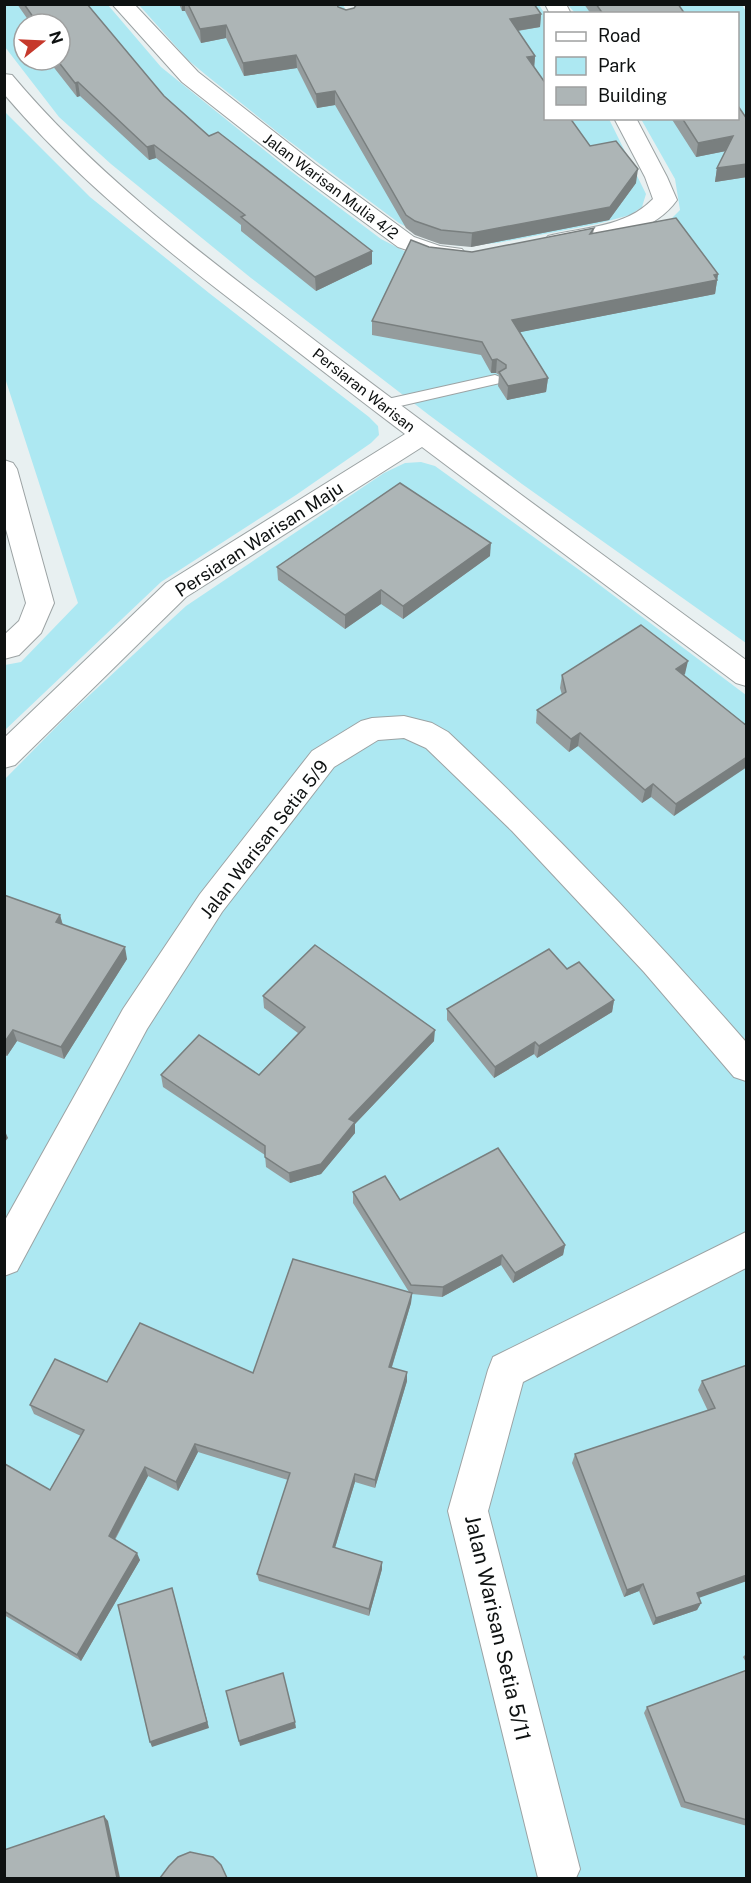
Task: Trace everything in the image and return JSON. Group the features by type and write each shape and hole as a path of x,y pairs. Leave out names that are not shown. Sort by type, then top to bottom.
{"street":[{"name":"Jalan Warisan Mulia 4/2","path":"123,4 190,77 307,169 406,242 436,253 471,256"},
{"name":"Persiaran Warisan","path":"4,80 22,103 100,182 175,244 422,435 747,675"},
{"path":"537,245 638,223 656,212 665,200 656,177 626,120"},
{"name":"Persiaran Warisan Maju","path":"4,757 176,590 422,435"},
{"path":"4,469 40,603 31,627 9,648 4,649"},
{"name":"Jalan Warisan Setia 5/9","path":"4,1258 135,1019 211,903 323,759 372,729 404,727 421,731 437,740 524,822 656,962 747,1066"},
{"name":"Jalan Warisan Setia 5/11","path":"557,1869 468,1511 507,1370 747,1249"}],"lane":[{"path":"383,405 495,380"}],"green space":[{"path":"4,5 108,5 161,67 284,166 381,239 420,259 466,266 667,223 680,210 675,179 642,120 739,120 739,12 574,12 568,5 742,5 746,11 746,643 429,415 251,278 111,164 59,117 24,72 72,72 72,12 12,12 12,56 5,47"},
{"path":"139,5 343,5 353,23 367,5 539,5 544,12 544,120 609,120 646,194 642,207 630,215 597,224 497,243 460,246 430,240 399,223 281,135 188,60"},
{"path":"5,112 90,197 369,417 378,426 379,435 296,495 161,582 5,730 5,665 21,662 78,603 5,378"},
{"path":"421,462 435,466 589,577 746,695 746,1878 5,1878 4,780 68,715 186,606 384,473 405,463"}],"building":[{"path":"24,4 87,4 164,96 209,136 218,132 372,251 315,277 241,217 245,215 154,145 147,147 78,82 75,83 66,72 72,72 72,12 30,12"},
{"path":"188,4 337,4 338,7 346,10 354,8 357,4 534,4 541,14 510,19 535,56 527,57 544,81 544,120 571,120 590,146 616,141 638,169 610,207 472,233 441,230 415,221 406,215 335,91 316,94 296,55 243,63 226,25 200,29"},
{"path":"596,4 678,4 684,12 602,12"},
{"path":"739,107 747,119 747,164 717,168 733,136 698,143 683,120 739,120"},
{"path":"676,218 718,274 714,275 717,280 512,320 548,378 508,386 499,372 506,368 506,365 497,359 492,360 482,342 372,321 411,240 429,247 472,252 594,228 590,234"},
{"path":"400,483 491,543 403,606 381,590 345,615 277,567"},
{"path":"641,625 688,661 676,669 747,726 747,757 676,804 653,784 645,790 580,733 571,739 537,710 566,692 562,675"},
{"path":"4,895 60,915 56,922 125,947 61,1047 13,1030 4,1043"},
{"path":"315,945 435,1030 349,1119 355,1122 321,1164 289,1173 265,1157 265,1146 161,1075 199,1035 259,1075 305,1027 263,996"},
{"path":"549,949 567,969 579,962 614,1000 539,1046 535,1042 495,1067 447,1009"},
{"path":"498,1148 565,1245 515,1273 502,1255 443,1287 411,1285 353,1192 385,1176 400,1200"},
{"path":"293,1259 412,1293 389,1367 407,1372 375,1480 355,1474 333,1547 382,1562 369,1609 257,1574 290,1473 195,1444 176,1482 145,1467 109,1536 137,1553 77,1655 4,1611 4,1465 50,1490 84,1430 30,1405 55,1359 107,1382 140,1323 253,1373"},
{"path":"747,1365 747,1575 697,1593 701,1603 656,1618 643,1584 627,1590 575,1454 715,1408 702,1381"},
{"path":"172,1588 207,1722 150,1742 118,1605"},
{"path":"747,1670 747,1820 685,1802 647,1707"},
{"path":"283,1673 295,1722 239,1741 226,1691"},
{"path":"104,1816 117,1878 4,1878 4,1850"},
{"path":"190,1852 213,1857 221,1865 227,1878 160,1878 178,1857"}]}
